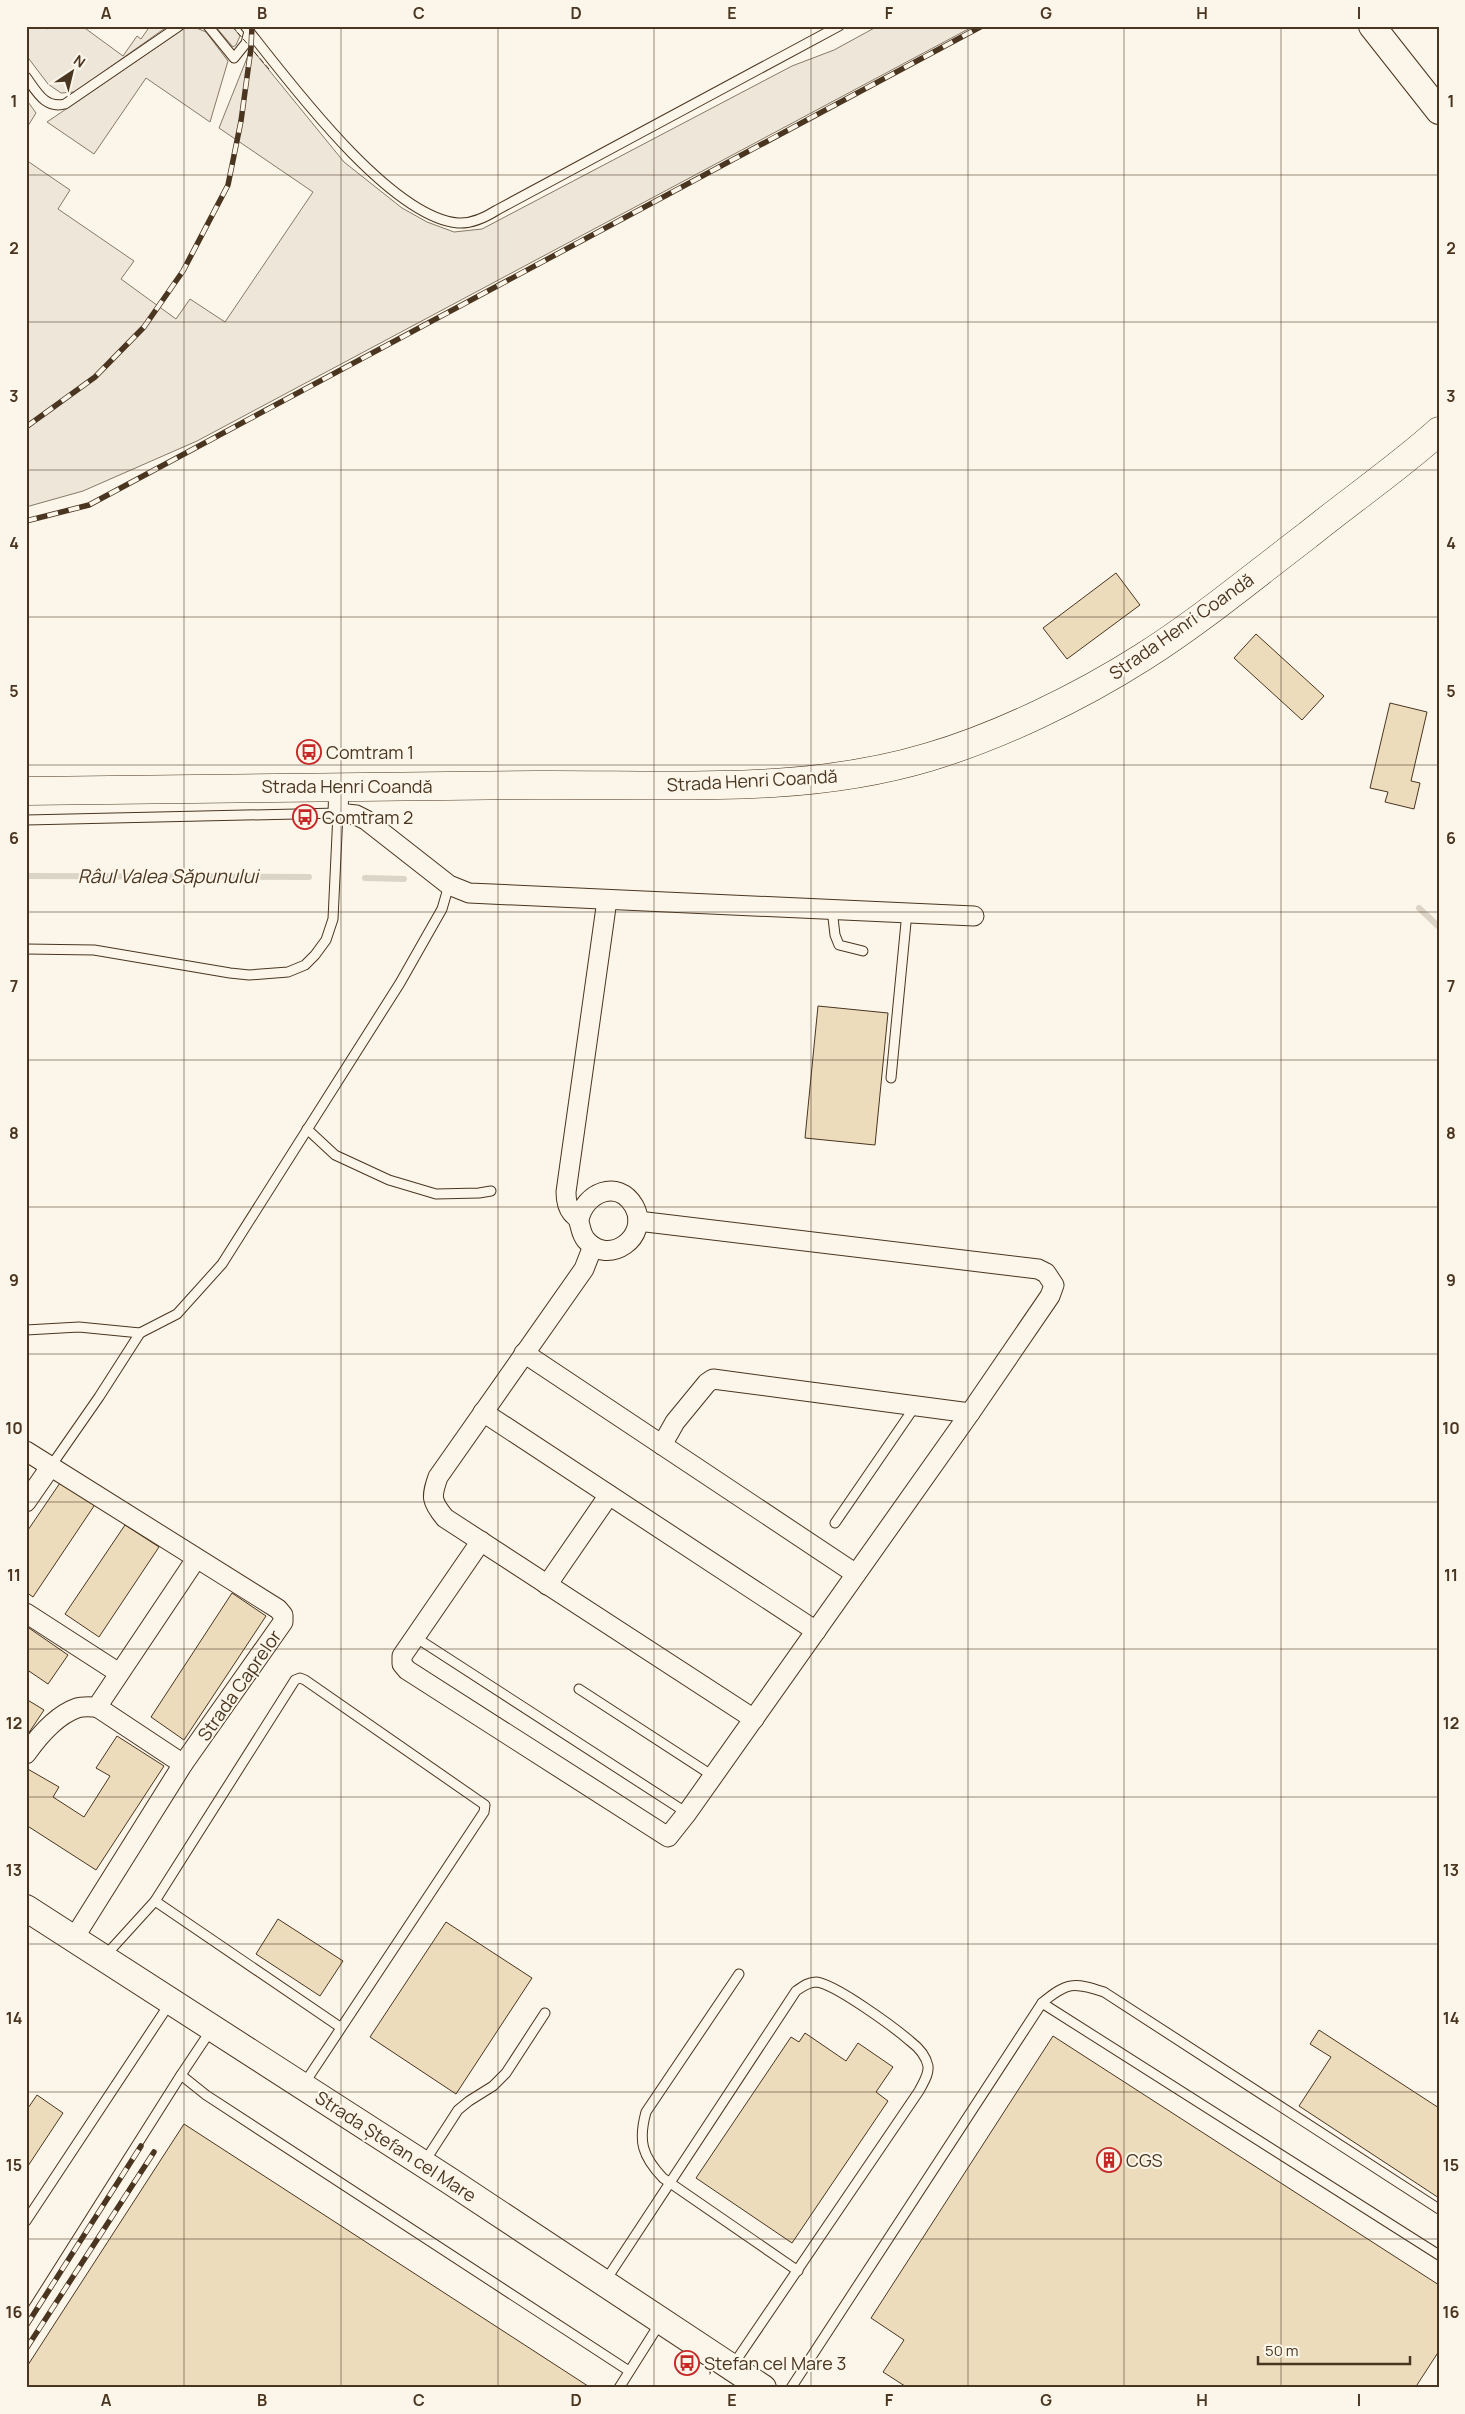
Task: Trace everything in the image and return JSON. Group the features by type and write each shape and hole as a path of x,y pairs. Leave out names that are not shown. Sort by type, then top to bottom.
{"main road":[{"path":"1372,26 1439,112"},
{"name":"Strada Henri Coandă","path":"26,791 340,786 750,784 839,777 888,769 933,756 996,733 1078,694 1145,656 1228,596 1438,432"},
{"name":"Strada Ștefan cel Mare","path":"26,1908 423,2164 763,2388"}],"street":[{"path":"340,786 338,813 356,815 366,820 449,885 469,893 974,916"},
{"path":"579,1220 572,1213 567,1203 566,1192 607,900"},
{"path":"604,1192 614,1192 632,1202 638,1222 636,1232 623,1247 603,1250 593,1246 580,1230 579,1220 581,1210 590,1198 604,1192"},
{"path":"481,1541 402,1656 402,1664 408,1670 664,1837 671,1836 970,1413 1050,1296 1054,1285 1046,1273 1038,1269 638,1222"},
{"path":"593,1246 584,1269 438,1477 432,1494 436,1506 445,1518 754,1719"},
{"path":"524,1354 856,1574"},
{"path":"662,1445 675,1422 707,1383 713,1379 970,1413"},
{"path":"483,1412 816,1631"},
{"path":"26,1451 196,1559 97,1706"},
{"path":"26,1502 51,1466"},
{"path":"547,1585 609,1495"},
{"name":"Strada Caprelor","path":"74,1938 183,1764 283,1622 283,1615 278,1609 196,1559"},
{"path":"26,1613 119,1673"},
{"path":"28,1752 54,1723 69,1711 79,1707 97,1706 183,1764"}],"lane":[{"path":"26,78 46,104 56,106 65,104 179,26"},
{"path":"208,26 234,58 246,43 247,29"},
{"path":"247,29 350,153 380,181 432,215 458,223 479,220 839,26"},
{"path":"26,820 338,813 333,919 326,940 315,955 304,965 288,972 240,974 94,950 26,949"},
{"path":"51,1466 99,1397 140,1333 177,1314 222,1264 400,983 442,909 449,885"},
{"path":"832,909 834,935 839,945 863,951"},
{"path":"891,1078 907,912"},
{"path":"307,1129 335,1155 389,1180 436,1194 491,1191"},
{"path":"26,1330 79,1327 140,1333"},
{"path":"835,1523 916,1405"},
{"path":"416,1637 687,1813"},
{"path":"104,1957 155,1901 295,1680 300,1678 305,1680 486,1805 484,1812 340,2027 303,2086"},
{"path":"579,1689 713,1776"},
{"path":"155,1901 340,2027"},
{"path":"739,1974 646,2112 641,2128 642,2145 650,2164 670,2182 798,2271"},
{"path":"604,2282 796,1991 805,1984 816,1982 830,1986 910,2041 923,2054 928,2066 926,2077 919,2091 732,2367"},
{"path":"791,2388 1042,2003 1059,1988 1081,1985 1104,1992 1439,2208"},
{"path":"26,2221 171,2001"},
{"path":"1042,2003 1439,2255"},
{"path":"423,2164 458,2110 493,2086 506,2073 545,2013"},
{"path":"26,2320 212,2028"},
{"path":"181,2075 206,2095 629,2371"},
{"path":"619,2388 662,2321"}],"shaded area":[{"path":"26,26 43,26 48,29 50,26 82,26 123,56 137,36 141,39 150,26 168,26 75,92 61,93 48,84 26,55"},
{"path":"215,26 232,26 240,36 236,45 233,47"},
{"path":"878,26 974,26 197,441 83,491 26,507 26,160 70,190 58,209 134,261 121,279 176,319 190,299 225,322 313,192 219,128 251,48 344,162 402,208 427,222 454,232 482,229 792,66 834,50"},
{"path":"194,27 206,32 228,61 210,122 146,78 94,154 47,122 185,28"},
{"path":"26,99 36,113 26,129"}],"building":[{"path":"1116,573 1140,605 1067,659 1043,628"},
{"path":"1256,634 1324,696 1302,720 1234,658"},
{"path":"1390,703 1427,712 1411,781 1420,783 1414,809 1385,802 1388,792 1370,788"},
{"path":"818,1006 888,1013 875,1145 805,1138"},
{"path":"62,1480 96,1503 33,1597 26,1592 26,1533"},
{"path":"125,1525 159,1547 99,1637 65,1614"},
{"path":"232,1593 266,1616 184,1740 151,1717"},
{"path":"26,1626 68,1655 48,1684 26,1669"},
{"path":"26,1699 44,1710 26,1737"},
{"path":"117,1736 164,1766 96,1870 26,1825 26,1768 59,1787 53,1797 84,1817 110,1776 96,1768"},
{"path":"278,1919 343,1961 320,1996 256,1954"},
{"path":"446,1922 532,1978 456,2094 370,2037"},
{"path":"1319,2030 1439,2108 1439,2198 1299,2106 1331,2057 1310,2044"},
{"path":"805,2033 846,2061 858,2043 893,2067 876,2092 888,2101 792,2243 696,2178 791,2037 799,2042"},
{"name":"CGS","path":"1053,2036 1439,2285 1439,2351 1415,2388 908,2388 883,2372 904,2340 871,2318"},
{"path":"37,2095 63,2113 26,2169 26,2111"},
{"path":"184,2124 591,2388 26,2388 26,2368"}],"waterway":[{"name":"Râul Valea Săpunului","path":"26,876 309,877"},
{"name":"Râul Valea Săpunului","path":"365,878 404,879"},
{"name":"Râul Valea Săpunului","path":"1419,908 1439,927"}],"railway":[{"path":"26,427 95,377 144,327 183,271 228,185 241,121 251,48 252,26"},
{"path":"26,521 89,505 982,26"},
{"path":"26,2326 141,2146"},
{"path":"26,2349 154,2152"}],"fence":[{"path":"232,26 269,69"}],"place":[{"name":"Comtram 1","path":"309,752"},
{"name":"Comtram 2","path":"305,817"},
{"name":"CGS","path":"1109,2160"},
{"name":"Ștefan cel Mare 3","path":"687,2363"}]}
